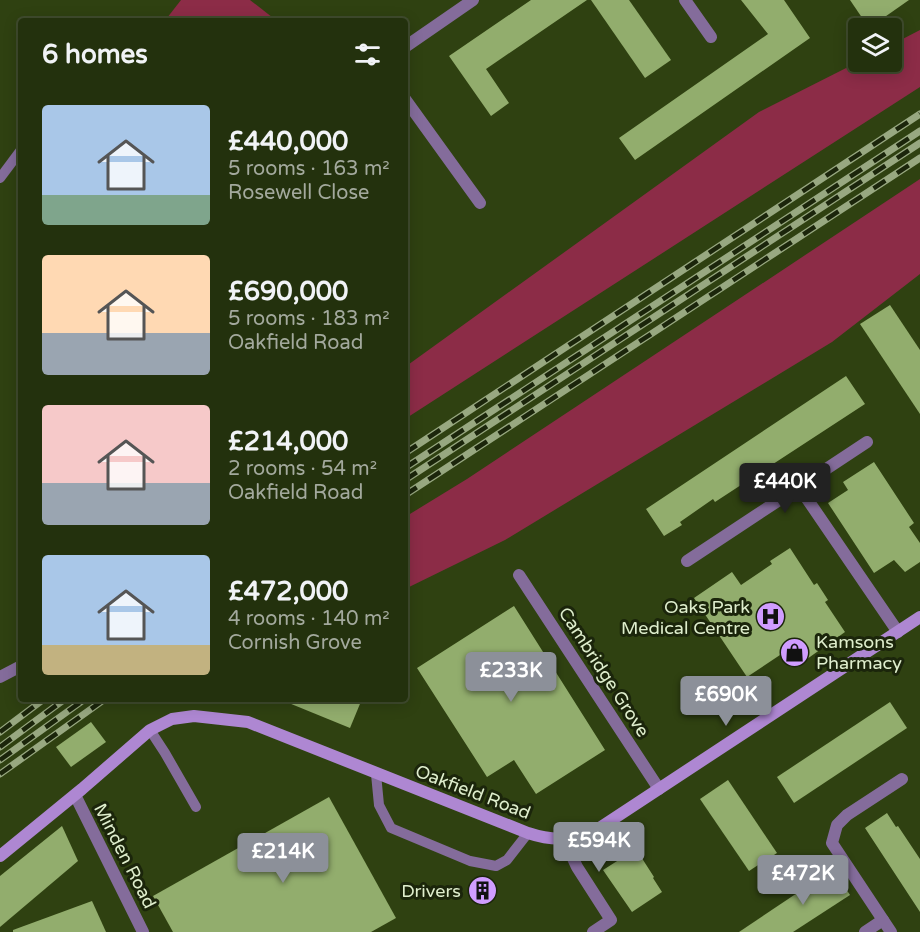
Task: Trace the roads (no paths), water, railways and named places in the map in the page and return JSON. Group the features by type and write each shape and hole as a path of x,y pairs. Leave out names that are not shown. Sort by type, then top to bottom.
{"street":[{"path":"408,45 472,0"},
{"path":"685,0 711,37"},
{"path":"408,103 480,203"},
{"path":"687,561 867,442"},
{"path":"799,487 898,632"},
{"name":"Cambridge Grove","path":"519,575 659,789"},
{"name":"Oakfield Road","path":"0,856 150,730 172,719 194,716 248,722 539,837 578,838 598,829 920,617"},
{"path":"0,677 18,668"},
{"path":"891,932 832,843 837,825 847,815 902,779"},
{"name":"Minden Road","path":"75,795 143,932"},
{"path":"564,839 577,867 611,920 593,932"},
{"path":"865,932 883,920"}],"lane":[{"path":"0,178 18,154"},
{"path":"150,730 196,807"},
{"path":"376,774 379,805 391,828 470,861 496,866 507,860 528,833"}],"railway":[{"path":"408,451 920,114"},
{"path":"408,466 920,131"},
{"path":"408,478 920,143"},
{"path":"408,493 920,158"},
{"path":"0,732 40,702"},
{"path":"0,747 61,702"},
{"path":"0,760 81,702"},
{"path":"0,774 101,702"}],"place":[{"name":"Oaks Park Medical Centre","path":"771,617"},
{"name":"Kamsons Pharmacy","path":"795,652"},
{"name":"Drivers","path":"482,891"}]}
